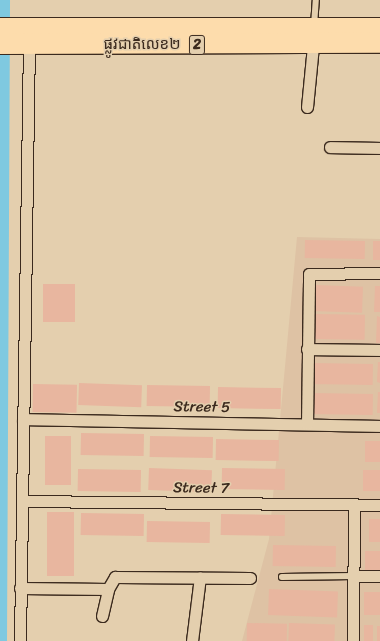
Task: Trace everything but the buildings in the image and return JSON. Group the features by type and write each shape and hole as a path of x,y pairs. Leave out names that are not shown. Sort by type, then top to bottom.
{"highway":[{"name":"ផ្លូវជាតិលេខ២","path":"314,37 380,28"},
{"name":"ផ្លូវជាតិលេខ២","path":"12,37 314,37 380,43"}],"street":[{"path":"12,37 23,419 20,641"},
{"path":"307,107 314,37"},
{"path":"330,147 380,148"},
{"path":"307,424 309,274 380,273"},
{"path":"307,349 380,350"},
{"name":"Street 5","path":"23,419 380,426"},
{"name":"Street 7","path":"22,501 380,505"},
{"path":"353,641 354,505"},
{"path":"102,616 111,580 120,576 250,578"},
{"path":"353,576 380,576"},
{"path":"192,641 200,577"},
{"path":"20,588 108,589"}],"lane":[{"path":"314,37 316,0"},
{"path":"282,577 353,576"}],"shaded area":[{"path":"297,237 380,239 380,641 242,641 269,539"}],"waterway":[{"path":"1,641 4,0"}]}
